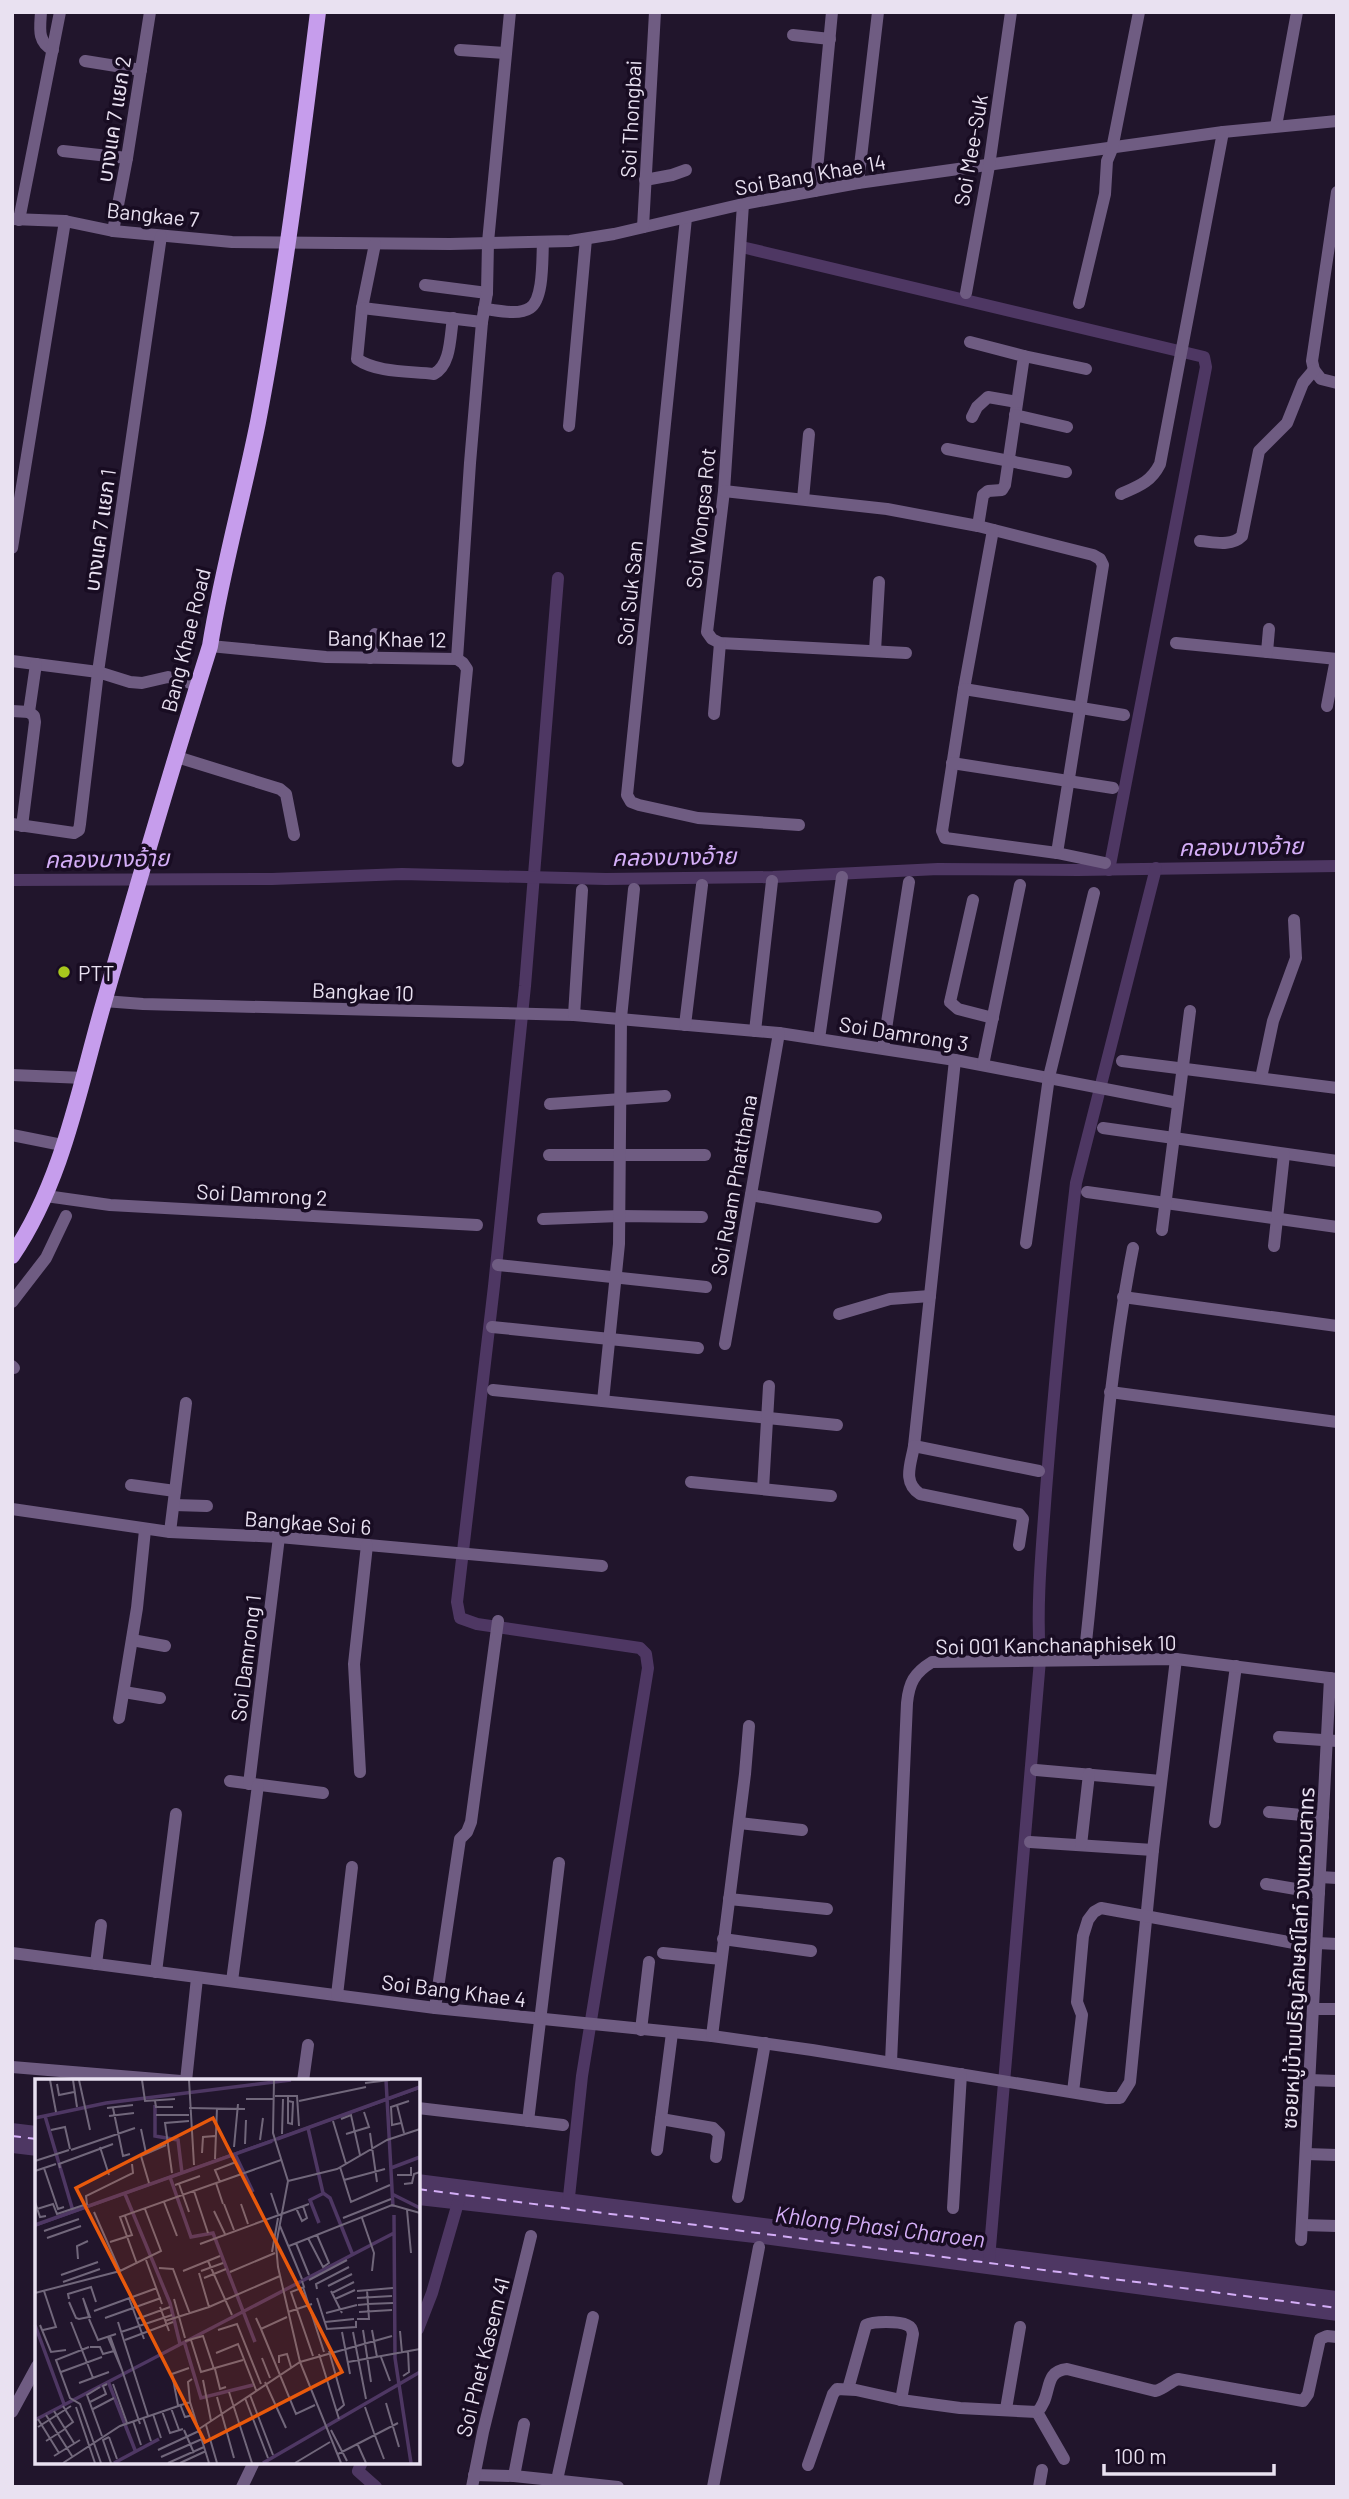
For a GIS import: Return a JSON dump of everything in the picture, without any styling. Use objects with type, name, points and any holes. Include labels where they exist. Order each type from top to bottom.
[{"type":"main road","name":"Bang Khae Road","points":[[12,1256],[31,1227],[46,1196],[84,1078],[104,1001],[210,646],[218,596],[257,424],[289,243],[318,12]]},
{"type":"street","points":[[41,12],[40,37],[46,47],[53,50]]},
{"type":"street","points":[[16,220],[60,12]]},
{"type":"street","name":"บางแค 7 แยก 2","points":[[113,231],[150,12]]},
{"type":"street","points":[[457,659],[483,315],[487,293],[488,242],[510,12]]},
{"type":"street","name":"Soi Thongbai","points":[[643,227],[655,12]]},
{"type":"street","points":[[815,191],[832,12]]},
{"type":"street","points":[[858,183],[878,12]]},
{"type":"street","name":"Soi Mee-Suk","points":[[966,293],[989,166],[1011,12]]},
{"type":"street","points":[[1079,303],[1105,194],[1107,161],[1112,149],[1139,12]]},
{"type":"street","points":[[1276,126],[1297,12]]},
{"type":"street","points":[[793,35],[830,39]]},
{"type":"street","points":[[460,50],[505,53]]},
{"type":"street","points":[[85,61],[141,70]]},
{"type":"street","name":"Soi Bang Khae 14","points":[[289,243],[543,242],[586,239],[743,204],[858,183],[1223,132],[1337,121]]},
{"type":"street","points":[[1121,494],[1146,483],[1154,476],[1160,464],[1223,132]]},
{"type":"street","points":[[63,151],[127,158]]},
{"type":"street","points":[[645,180],[685,170]]},
{"type":"street","points":[[1337,192],[1312,361],[1314,370],[1321,379],[1337,383]]},
{"type":"street","name":"Soi Wongsa Rot","points":[[720,643],[712,639],[707,632],[724,491],[743,204]]},
{"type":"street","name":"Soi Suk San","points":[[686,218],[627,795],[631,802],[639,805],[698,818],[799,825]]},
{"type":"street","name":"Bangkae 7","points":[[16,220],[65,221],[113,231],[161,236],[289,243]]},
{"type":"street","points":[[12,548],[65,221]]},
{"type":"street","name":"บางแค 7 แยก 1","points":[[17,825],[74,833],[79,830],[98,672],[161,236]]},
{"type":"street","points":[[569,426],[586,239]]},
{"type":"street","points":[[362,308],[453,318],[516,312],[530,308],[536,300],[540,285],[543,242]]},
{"type":"street","points":[[375,244],[362,308],[355,355],[357,359],[362,363],[383,368],[434,374],[446,363],[453,318]]},
{"type":"street","points":[[425,285],[487,293]]},
{"type":"street","points":[[970,342],[1086,369]]},
{"type":"street","points":[[978,526],[983,495],[988,491],[1002,489],[1009,460],[1024,356]]},
{"type":"street","points":[[1200,541],[1230,543],[1242,536],[1259,452],[1287,423],[1303,383],[1314,370]]},
{"type":"street","points":[[972,417],[977,407],[988,397],[1067,427]]},
{"type":"street","points":[[803,499],[809,434]]},
{"type":"street","points":[[947,449],[1066,472]]},
{"type":"street","points":[[724,491],[887,509],[978,526],[1100,559],[1103,565],[1057,853]]},
{"type":"street","points":[[993,530],[942,831],[946,838],[1057,853],[1105,863]]},
{"type":"street","points":[[875,651],[879,582]]},
{"type":"street","points":[[1267,652],[1269,629]]},
{"type":"street","points":[[370,658],[375,634]]},
{"type":"street","points":[[714,714],[720,643],[906,653]]},
{"type":"street","points":[[1177,643],[1336,659],[1327,706]]},
{"type":"street","name":"Bang Khae 12","points":[[210,646],[326,657],[457,659],[467,669],[458,761]]},
{"type":"street","points":[[12,661],[98,672],[130,682],[142,683],[169,677],[198,685]]},
{"type":"street","points":[[29,712],[36,664]]},
{"type":"street","points":[[964,689],[1124,715]]},
{"type":"street","points":[[12,711],[29,712],[34,716],[35,722],[17,825]]},
{"type":"street","points":[[177,757],[281,789],[286,794],[294,835]]},
{"type":"street","points":[[952,762],[1113,788]]},
{"type":"street","points":[[819,1039],[842,877]]},
{"type":"street","points":[[755,1031],[772,881]]},
{"type":"street","points":[[883,1048],[909,882]]},
{"type":"street","points":[[685,1025],[702,885]]},
{"type":"street","points":[[983,1065],[1020,885]]},
{"type":"street","points":[[603,1401],[619,1216],[621,1018],[634,889]]},
{"type":"street","points":[[573,1015],[582,890]]},
{"type":"street","points":[[1026,1243],[1049,1077],[1094,893]]},
{"type":"street","points":[[973,900],[950,1002],[958,1009],[993,1017]]},
{"type":"street","points":[[1261,1078],[1273,1021],[1296,958],[1294,920]]},
{"type":"street","name":"Bangkae 10","points":[[104,1001],[621,1018]]},
{"type":"street","points":[[1162,1230],[1189,1011]]},
{"type":"street","name":"Soi Damrong 3","points":[[621,1018],[779,1033],[883,1048],[1178,1103]]},
{"type":"street","name":"Soi Ruam Phatthana","points":[[724,1343],[779,1033]]},
{"type":"street","points":[[955,1060],[914,1446],[908,1480],[911,1489],[920,1494],[1019,1514],[1023,1519],[1019,1545]]},
{"type":"street","points":[[1122,1062],[1337,1088]]},
{"type":"street","points":[[12,1074],[84,1078]]},
{"type":"street","points":[[550,1104],[665,1096]]},
{"type":"street","points":[[1103,1128],[1337,1161]]},
{"type":"street","points":[[12,1135],[62,1145]]},
{"type":"street","points":[[1274,1246],[1284,1154]]},
{"type":"street","points":[[549,1156],[705,1155]]},
{"type":"street","points":[[1087,1192],[1337,1227]]},
{"type":"street","points":[[751,1195],[876,1217]]},
{"type":"street","name":"Soi Damrong 2","points":[[46,1196],[110,1205],[477,1226]]},
{"type":"street","points":[[12,1302],[46,1258],[66,1216]]},
{"type":"street","points":[[543,1219],[702,1217]]},
{"type":"street","points":[[1084,1660],[1110,1392],[1123,1297],[1133,1248]]},
{"type":"street","points":[[498,1265],[706,1287]]},
{"type":"street","points":[[839,1314],[890,1299],[930,1296]]},
{"type":"street","points":[[1123,1297],[1337,1326]]},
{"type":"street","points":[[492,1328],[698,1348]]},
{"type":"street","points":[[763,1489],[769,1386]]},
{"type":"street","points":[[493,1390],[837,1425]]},
{"type":"street","points":[[1110,1392],[1337,1422]]},
{"type":"street","points":[[170,1532],[186,1403]]},
{"type":"street","points":[[914,1446],[1039,1471]]},
{"type":"street","points":[[691,1482],[831,1496]]},
{"type":"street","points":[[131,1485],[206,1506]]},
{"type":"street","name":"Bangkae Soi 6","points":[[12,1509],[145,1530],[279,1537],[602,1566]]},
{"type":"street","points":[[119,1718],[132,1640],[145,1530]]},
{"type":"street","name":"Soi Damrong 1","points":[[232,1981],[279,1537]]},
{"type":"street","points":[[360,1772],[354,1664],[367,1545]]},
{"type":"street","points":[[435,2008],[460,1839],[471,1822],[498,1621]]},
{"type":"street","points":[[132,1640],[164,1646]]},
{"type":"street","points":[[1147,1915],[1176,1659]]},
{"type":"street","name":"Soi 001 Kanchanaphisek 10","points":[[891,2062],[909,1690],[913,1678],[932,1662],[1176,1659],[1334,1678]]},
{"type":"street","points":[[1215,1822],[1236,1667]]},
{"type":"street","name":"ซอยหมู่บ้านปริญลักษณ์ไลท์ วงแหวนสาทร","points":[[1301,2240],[1319,1894],[1328,1810],[1334,1678]]},
{"type":"street","points":[[124,1692],[160,1698]]},
{"type":"street","points":[[712,2036],[749,1726]]},
{"type":"street","points":[[1279,1737],[1332,1741]]},
{"type":"street","points":[[1036,1770],[1161,1781]]},
{"type":"street","points":[[1082,1845],[1089,1774]]},
{"type":"street","points":[[230,1781],[323,1793]]},
{"type":"street","points":[[1269,1812],[1328,1810]]},
{"type":"street","points":[[156,1972],[176,1814]]},
{"type":"street","points":[[739,1823],[802,1830]]},
{"type":"street","points":[[1030,1842],[1153,1850]]},
{"type":"street","points":[[528,2121],[559,1863]]},
{"type":"street","points":[[337,1995],[352,1867]]},
{"type":"street","points":[[1320,1877],[1337,1878]]},
{"type":"street","points":[[1266,1884],[1319,1894]]},
{"type":"street","points":[[729,1899],[827,1909]]},
{"type":"street","points":[[1073,2092],[1082,2015],[1077,2003],[1083,1936],[1088,1920],[1094,1912],[1101,1908],[1147,1915],[1294,1943]]},
{"type":"street","name":"Soi Bang Khae 4","points":[[12,1952],[435,2008],[712,2036],[1119,2098],[1130,2082],[1147,1915]]},
{"type":"street","points":[[96,1964],[101,1925]]},
{"type":"street","points":[[723,1940],[811,1951]]},
{"type":"street","points":[[1317,1943],[1337,1944]]},
{"type":"street","points":[[663,1953],[721,1959]]},
{"type":"street","points":[[641,2030],[649,1962]]},
{"type":"street","points":[[183,2079],[197,1978]]},
{"type":"street","points":[[1313,2009],[1337,2009]]},
{"type":"street","points":[[657,2151],[672,2033]]},
{"type":"street","points":[[738,2197],[765,2043]]},
{"type":"street","points":[[303,2079],[308,2045]]},
{"type":"street","points":[[12,2067],[159,2079]]},
{"type":"street","points":[[953,2208],[961,2074]]},
{"type":"street","points":[[1310,2080],[1337,2081]]},
{"type":"street","points":[[420,2108],[563,2125]]},
{"type":"street","points":[[661,2119],[718,2131],[716,2157]]},
{"type":"street","points":[[1306,2154],[1337,2155]]},
{"type":"street","points":[[1302,2225],[1337,2226]]},
{"type":"street","name":"Soi Phet Kasem 41","points":[[473,2481],[531,2236]]},
{"type":"street","points":[[713,2487],[759,2247]]},
{"type":"street","points":[[557,2480],[593,2317]]},
{"type":"street","points":[[848,2389],[866,2325],[872,2322],[907,2325],[913,2334],[901,2400]]},
{"type":"street","points":[[1006,2409],[1020,2327]]},
{"type":"street","points":[[1037,2412],[1044,2404],[1052,2375],[1058,2370],[1067,2369],[1155,2391],[1178,2379],[1303,2401],[1308,2394],[1320,2339],[1327,2336],[1337,2337]]},
{"type":"street","points":[[12,2412],[35,2370]]},
{"type":"street","points":[[808,2465],[837,2389],[960,2407],[1037,2412]]},
{"type":"street","points":[[1037,2412],[1064,2459]]},
{"type":"street","points":[[514,2476],[524,2424]]},
{"type":"street","points":[[242,2487],[253,2464]]},
{"type":"street","points":[[1039,2487],[1042,2470]]},
{"type":"street","points":[[473,2481],[514,2476],[618,2487]]},
{"type":"shaded area","points":[[12,2123],[35,2126],[35,2156],[12,2153]]},
{"type":"shaded area","points":[[420,2174],[1337,2291],[1337,2321],[763,2244],[420,2205]]},
{"type":"waterway","points":[[746,248],[1204,357],[1206,367],[1109,870]]},
{"type":"waterway","points":[[558,578],[525,986],[494,1286],[457,1602],[460,1618],[477,1624],[640,1648],[646,1654],[648,1668],[582,2076],[568,2206]]},
{"type":"waterway","name":"คลองบางอ้าย","points":[[12,880],[272,879],[402,874],[606,879],[773,877],[938,869],[1337,866]]},
{"type":"waterway","name":"Khlong Phasi Charoen","points":[[989,2259],[1040,1660],[1040,1575],[1049,1452],[1076,1183],[1156,868]]},
{"type":"waterway","points":[[420,2324],[432,2293],[460,2196]]},
{"type":"waterway","points":[[361,2464],[358,2471],[376,2487]]},
{"type":"ferry route","points":[[12,2136],[35,2139]]},
{"type":"ferry route","points":[[420,2189],[1337,2308]]},
{"type":"place","name":"PTT","points":[[64,972]]}]
